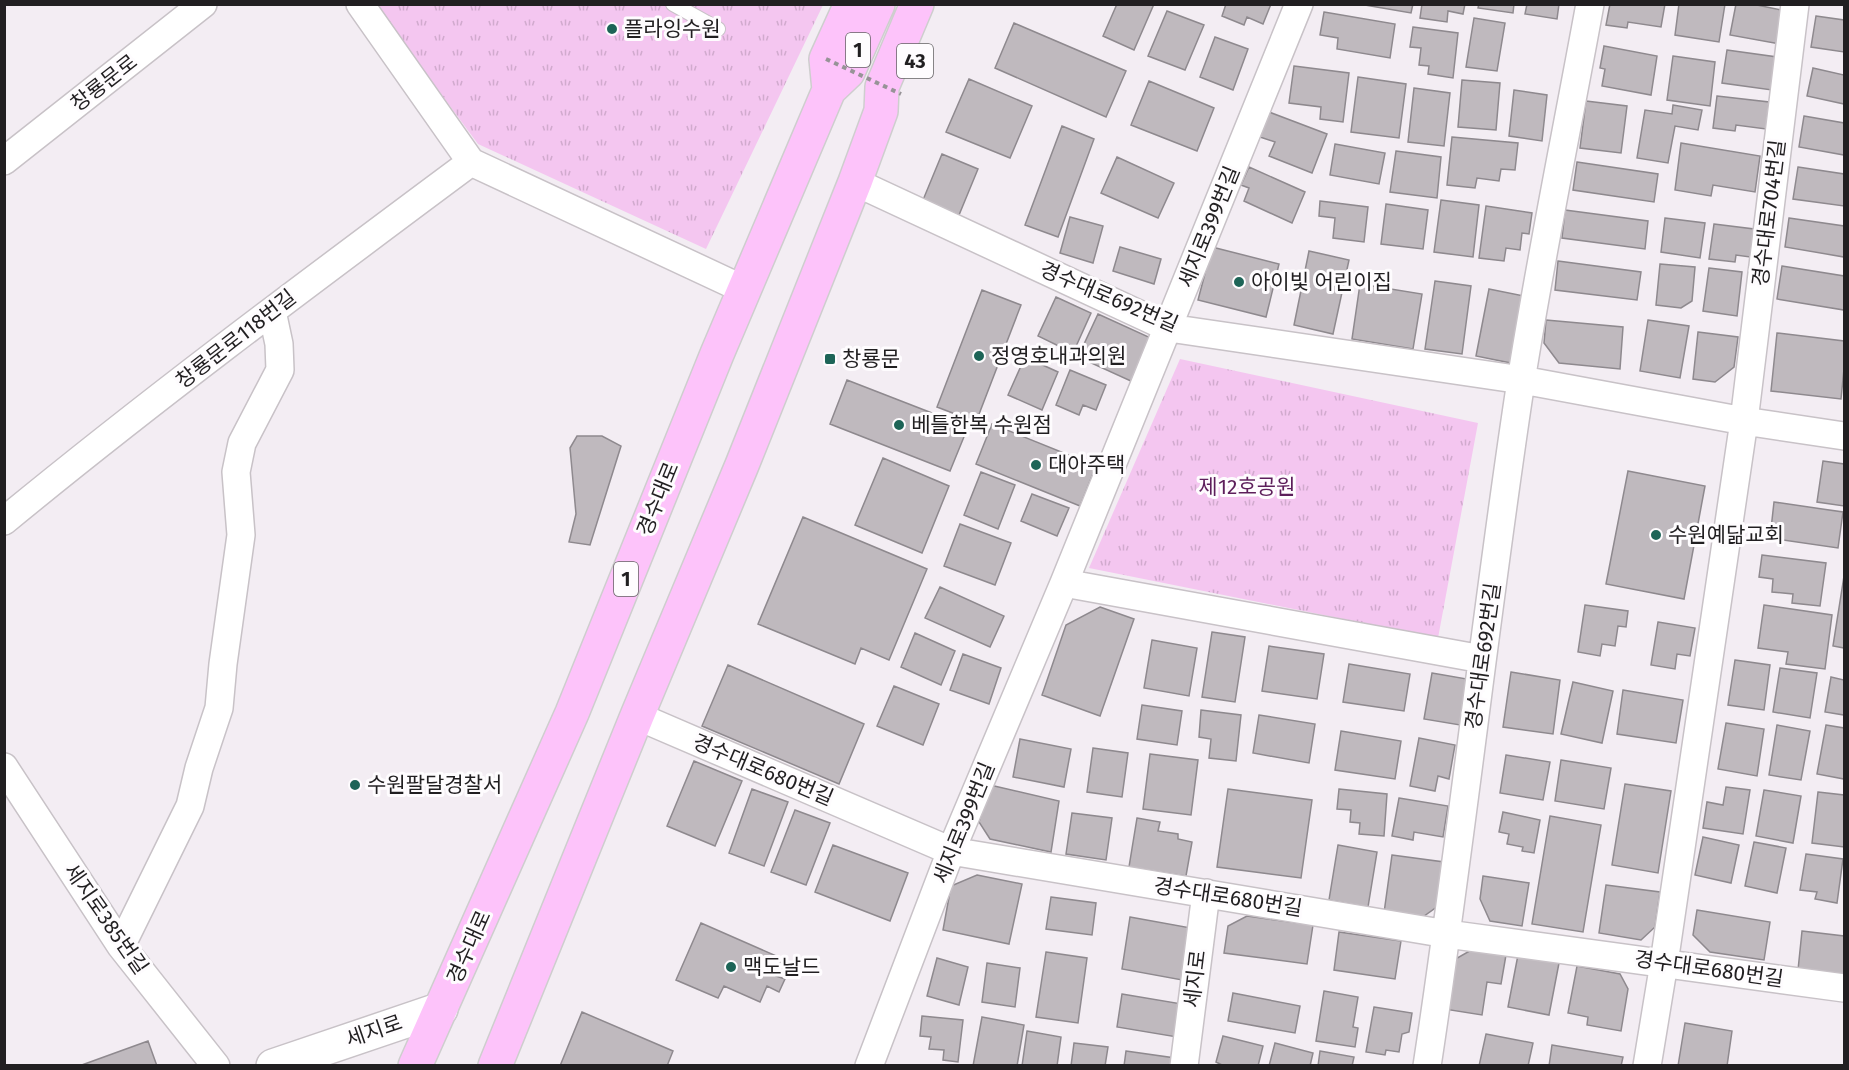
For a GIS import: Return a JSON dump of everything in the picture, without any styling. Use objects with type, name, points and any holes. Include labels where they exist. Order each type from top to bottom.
[{"type":"main road","points":[[828,75],[851,4]]},
{"type":"main road","name":"경수대로","points":[[416,1065],[572,713],[745,290],[828,75],[848,72],[878,4]]},
{"type":"main road","name":"1","points":[[495,1065],[742,465],[855,182],[891,102],[882,87],[916,4]]},
{"type":"main road","name":"43","points":[[891,102],[940,4]]},
{"type":"street","name":"창룡문로","points":[[4,161],[203,4]]},
{"type":"street","points":[[360,4],[471,162],[745,290]]},
{"type":"street","name":"세지로399번길","points":[[869,1065],[951,851],[1064,584],[1299,4]]},
{"type":"street","points":[[1522,380],[1590,4]]},
{"type":"street","name":"경수대로704번길","points":[[1744,421],[1795,4]]},
{"type":"street","name":"창룡문로118번길","points":[[4,521],[76,462],[272,310],[471,162]]},
{"type":"street","name":"경수대로692번길","points":[[855,182],[1169,328],[1522,380],[1744,421],[1845,436]]},
{"type":"street","points":[[121,946],[190,806],[199,768],[219,708],[241,535],[236,472],[242,443],[280,370],[279,344],[272,310]]},
{"type":"street","name":"경수대로692번길","points":[[1448,934],[1482,659],[1522,380]]},
{"type":"street","points":[[1647,1065],[1744,421]]},
{"type":"street","points":[[1064,584],[1482,659]]},
{"type":"street","name":"경수대로680번길","points":[[637,716],[951,851],[1448,934],[1845,988]]},
{"type":"street","name":"세지로385번길","points":[[4,767],[121,946],[216,1065]]},
{"type":"street","name":"세지로","points":[[1184,1065],[1206,893]]},
{"type":"street","points":[[1427,1065],[1448,934]]},
{"type":"street","name":"세지로","points":[[273,1065],[441,1009]]},
{"type":"lane","points":[[673,4],[718,29]]},
{"type":"path","points":[[828,75],[891,102]]},
{"type":"green space","points":[[375,5],[823,5],[706,249],[478,144]]},
{"type":"green space","name":"제12호공원","points":[[1180,359],[1478,423],[1438,638],[1089,568]]},
{"type":"building","points":[[1117,4],[1154,4],[1134,50],[1103,36]]},
{"type":"building","points":[[1226,4],[1271,4],[1263,24],[1247,17],[1244,25],[1222,16]]},
{"type":"building","points":[[1359,4],[1413,4],[1411,13]]},
{"type":"building","points":[[1422,4],[1465,4],[1463,14],[1448,11],[1447,22],[1420,18]]},
{"type":"building","points":[[1479,4],[1514,4],[1513,13],[1478,8]]},
{"type":"building","points":[[1527,4],[1559,4],[1557,19],[1525,14]]},
{"type":"building","points":[[1610,4],[1665,4],[1661,27],[1628,22],[1627,28],[1606,25]]},
{"type":"building","points":[[1679,4],[1725,4],[1719,42],[1675,35]]},
{"type":"building","points":[[1736,4],[1752,4],[1786,11],[1780,44],[1730,35]]},
{"type":"building","points":[[1167,11],[1204,25],[1185,70],[1148,56]]},
{"type":"building","points":[[1324,12],[1395,24],[1390,58],[1337,49],[1338,38],[1320,35]]},
{"type":"building","points":[[1816,16],[1844,20],[1844,52],[1811,47]]},
{"type":"building","points":[[1474,18],[1505,23],[1497,71],[1466,67]]},
{"type":"building","points":[[1014,23],[1126,71],[1106,117],[995,68]]},
{"type":"building","points":[[1413,27],[1458,33],[1453,78],[1428,74],[1429,66],[1419,65],[1421,48],[1410,47]]},
{"type":"building","points":[[1215,37],[1248,49],[1233,90],[1200,77]]},
{"type":"building","points":[[1604,46],[1657,56],[1651,95],[1602,86],[1605,69],[1600,68]]},
{"type":"building","points":[[1727,50],[1777,57],[1772,90],[1722,83]]},
{"type":"building","points":[[1673,56],[1715,62],[1710,106],[1667,100]]},
{"type":"building","points":[[1294,66],[1349,73],[1343,122],[1320,119],[1321,107],[1289,103]]},
{"type":"building","points":[[1813,68],[1844,75],[1844,104],[1807,96]]},
{"type":"building","points":[[1358,77],[1406,84],[1399,138],[1351,132]]},
{"type":"building","points":[[969,79],[1032,106],[1010,158],[946,132]]},
{"type":"building","points":[[1462,80],[1500,83],[1496,130],[1458,127]]},
{"type":"building","points":[[1149,81],[1214,108],[1197,151],[1131,125]]},
{"type":"building","points":[[1414,88],[1450,93],[1444,146],[1408,142]]},
{"type":"building","points":[[1514,90],[1547,95],[1542,141],[1509,136]]},
{"type":"building","points":[[1717,96],[1769,102],[1766,129],[1736,125],[1735,131],[1713,128]]},
{"type":"building","points":[[1586,101],[1627,106],[1621,153],[1580,148]]},
{"type":"building","points":[[1673,105],[1702,110],[1698,130],[1675,126],[1668,163],[1637,158],[1645,110],[1672,114]]},
{"type":"building","points":[[1269,112],[1327,134],[1312,173],[1269,156],[1275,142],[1260,137]]},
{"type":"building","points":[[1804,116],[1844,123],[1844,155],[1799,147]]},
{"type":"building","points":[[1062,126],[1094,139],[1058,237],[1025,225]]},
{"type":"building","points":[[1452,137],[1518,143],[1515,170],[1501,169],[1499,181],[1477,178],[1475,188],[1447,185]]},
{"type":"building","points":[[1681,143],[1760,156],[1755,192],[1713,185],[1711,196],[1675,190]]},
{"type":"building","points":[[1335,144],[1385,153],[1379,184],[1330,175]]},
{"type":"building","points":[[1396,151],[1441,157],[1437,198],[1390,192]]},
{"type":"building","points":[[942,154],[978,169],[959,215],[923,200]]},
{"type":"building","points":[[1117,157],[1174,183],[1158,218],[1101,193]]},
{"type":"building","points":[[1577,162],[1658,174],[1654,202],[1573,190]]},
{"type":"building","points":[[1249,167],[1305,192],[1292,223],[1244,201],[1249,188],[1241,185]]},
{"type":"building","points":[[1798,167],[1844,174],[1844,206],[1793,199]]},
{"type":"building","points":[[1441,200],[1479,205],[1473,257],[1434,252]]},
{"type":"building","points":[[1320,201],[1368,207],[1364,242],[1333,238],[1335,218],[1319,216]]},
{"type":"building","points":[[1386,204],[1428,210],[1423,249],[1381,244]]},
{"type":"building","points":[[1486,206],[1532,213],[1529,234],[1522,233],[1520,250],[1506,248],[1504,261],[1479,258]]},
{"type":"building","points":[[1565,210],[1648,221],[1645,249],[1562,238]]},
{"type":"building","points":[[1070,217],[1103,226],[1093,263],[1060,253]]},
{"type":"building","points":[[1665,218],[1705,223],[1700,258],[1661,252]]},
{"type":"building","points":[[1789,218],[1844,226],[1844,257],[1785,247]]},
{"type":"building","points":[[1714,224],[1754,229],[1750,257],[1736,255],[1735,262],[1709,259]]},
{"type":"building","points":[[1120,247],[1161,259],[1154,284],[1113,271]]},
{"type":"building","name":"아이빛 어린이집","points":[[1212,247],[1279,264],[1266,317],[1198,300]]},
{"type":"building","points":[[1309,251],[1349,260],[1333,334],[1294,325]]},
{"type":"building","points":[[1558,261],[1641,272],[1637,300],[1555,290]]},
{"type":"building","points":[[1660,264],[1695,267],[1692,301],[1681,308],[1656,305]]},
{"type":"building","points":[[1782,266],[1844,276],[1844,310],[1777,299]]},
{"type":"building","points":[[1709,268],[1742,272],[1737,316],[1703,311]]},
{"type":"building","points":[[1435,281],[1471,286],[1462,354],[1425,349]]},
{"type":"building","points":[[1360,284],[1422,294],[1413,349],[1352,339]]},
{"type":"building","points":[[1489,289],[1524,296],[1511,363],[1476,356]]},
{"type":"building","name":"정영호내과의원","points":[[982,290],[1021,305],[976,422],[937,407]]},
{"type":"building","points":[[1056,297],[1091,313],[1073,353],[1038,336]]},
{"type":"building","points":[[1098,314],[1153,339],[1133,382],[1078,357]]},
{"type":"building","points":[[1546,320],[1623,327],[1620,369],[1559,363],[1544,343]]},
{"type":"building","points":[[1648,320],[1689,326],[1680,378],[1640,371]]},
{"type":"building","points":[[1698,332],[1738,337],[1734,367],[1715,382],[1693,379]]},
{"type":"building","points":[[1777,333],[1844,341],[1841,399],[1771,391]]},
{"type":"building","points":[[1025,357],[1058,372],[1042,410],[1008,395]]},
{"type":"building","points":[[1070,370],[1106,385],[1096,410],[1083,405],[1079,415],[1056,405]]},
{"type":"building","name":"베틀한복 수원점","points":[[847,380],[968,427],[950,471],[830,424]]},
{"type":"building","name":"대아주택","points":[[992,424],[1096,466],[1080,506],[976,464]]},
{"type":"building","points":[[577,436],[602,436],[621,446],[590,545],[569,542],[576,514],[570,448]]},
{"type":"building","points":[[883,458],[949,486],[922,553],[855,525]]},
{"type":"building","points":[[1823,461],[1844,464],[1844,506],[1817,502]]},
{"type":"building","name":"수원예닮교회","points":[[1628,471],[1705,486],[1684,599],[1606,584]]},
{"type":"building","points":[[981,472],[1015,485],[998,529],[964,515]]},
{"type":"building","points":[[1032,494],[1069,508],[1057,536],[1021,521]]},
{"type":"building","points":[[1774,502],[1843,512],[1838,548],[1770,538]]},
{"type":"building","points":[[803,517],[927,569],[889,660],[861,648],[855,664],[758,624]]},
{"type":"building","points":[[960,524],[1011,543],[995,585],[944,566]]},
{"type":"building","points":[[1762,555],[1826,563],[1820,606],[1792,603],[1793,594],[1772,592],[1773,579],[1759,577]]},
{"type":"building","points":[[1844,576],[1844,648],[1833,646]]},
{"type":"building","points":[[940,587],[1004,616],[990,647],[925,618]]},
{"type":"building","points":[[1585,605],[1628,611],[1626,627],[1618,626],[1615,646],[1602,644],[1600,656],[1578,652]]},
{"type":"building","points":[[1764,605],[1832,615],[1825,669],[1786,664],[1788,652],[1758,648]]},
{"type":"building","points":[[1100,607],[1134,619],[1100,716],[1042,695],[1066,625]]},
{"type":"building","points":[[1658,622],[1695,628],[1690,656],[1677,654],[1675,669],[1651,665]]},
{"type":"building","points":[[1212,632],[1245,637],[1235,702],[1202,697]]},
{"type":"building","points":[[915,633],[955,651],[941,685],[901,667]]},
{"type":"building","points":[[1152,640],[1197,648],[1189,696],[1144,688]]},
{"type":"building","points":[[1269,646],[1324,654],[1317,699],[1262,691]]},
{"type":"building","points":[[963,654],[1001,668],[989,704],[950,690]]},
{"type":"building","points":[[1735,660],[1770,665],[1764,710],[1728,705]]},
{"type":"building","points":[[1349,664],[1410,674],[1404,711],[1343,702]]},
{"type":"building","points":[[728,665],[864,724],[839,784],[702,726]]},
{"type":"building","points":[[1780,668],[1817,673],[1810,718],[1773,712]]},
{"type":"building","points":[[1511,672],[1560,680],[1553,734],[1503,727]]},
{"type":"building","points":[[1432,673],[1467,679],[1460,725],[1424,719]]},
{"type":"building","points":[[1831,677],[1844,680],[1844,715],[1825,712]]},
{"type":"building","points":[[1573,682],[1613,691],[1602,743],[1561,734]]},
{"type":"building","points":[[894,686],[939,704],[923,745],[877,726]]},
{"type":"building","points":[[1623,690],[1683,700],[1676,743],[1617,734]]},
{"type":"building","points":[[1142,705],[1182,711],[1177,745],[1137,739]]},
{"type":"building","points":[[1201,710],[1241,715],[1236,761],[1209,758],[1211,739],[1199,737]]},
{"type":"building","points":[[1259,715],[1315,724],[1309,763],[1253,753]]},
{"type":"building","points":[[1726,723],[1764,729],[1757,776],[1718,769]]},
{"type":"building","points":[[1777,725],[1810,731],[1801,780],[1769,775]]},
{"type":"building","points":[[1826,725],[1844,728],[1844,779],[1817,774]]},
{"type":"building","points":[[1341,731],[1401,741],[1395,779],[1335,770]]},
{"type":"building","points":[[1419,738],[1455,745],[1449,779],[1438,776],[1435,791],[1410,786]]},
{"type":"building","points":[[1020,739],[1071,749],[1064,787],[1013,777]]},
{"type":"building","points":[[1093,748],[1128,753],[1122,797],[1087,792]]},
{"type":"building","points":[[1150,754],[1198,760],[1191,815],[1143,809]]},
{"type":"building","points":[[1506,755],[1550,762],[1543,800],[1500,793]]},
{"type":"building","points":[[1561,760],[1611,768],[1604,809],[1555,801]]},
{"type":"building","points":[[694,761],[742,781],[715,846],[667,826]]},
{"type":"building","points":[[1625,784],[1671,791],[1658,873],[1612,865]]},
{"type":"building","points":[[990,785],[1059,801],[1051,852],[990,839],[979,822]]},
{"type":"building","points":[[1726,787],[1750,790],[1743,834],[1703,828],[1707,802],[1723,805]]},
{"type":"building","points":[[752,789],[788,802],[764,866],[729,853]]},
{"type":"building","points":[[1228,789],[1312,800],[1301,878],[1217,867]]},
{"type":"building","points":[[1339,789],[1387,794],[1384,836],[1359,834],[1360,823],[1350,822],[1351,810],[1337,809]]},
{"type":"building","points":[[1764,790],[1801,796],[1793,843],[1756,836]]},
{"type":"building","points":[[1818,792],[1844,795],[1844,847],[1812,843]]},
{"type":"building","points":[[1399,798],[1448,806],[1443,837],[1414,832],[1413,840],[1392,836]]},
{"type":"building","points":[[795,810],[830,823],[806,885],[771,872]]},
{"type":"building","points":[[1503,812],[1540,820],[1534,853],[1522,851],[1523,847],[1507,844],[1509,834],[1499,832]]},
{"type":"building","points":[[1072,813],[1112,818],[1106,860],[1066,854]]},
{"type":"building","points":[[1550,816],[1601,825],[1583,932],[1532,924]]},
{"type":"building","points":[[1137,818],[1160,822],[1158,831],[1178,834],[1178,839],[1192,842],[1186,876],[1129,867]]},
{"type":"building","points":[[1703,837],[1739,845],[1731,883],[1695,875]]},
{"type":"building","points":[[1754,842],[1786,848],[1777,893],[1745,886]]},
{"type":"building","points":[[833,845],[908,873],[890,921],[815,892]]},
{"type":"building","points":[[1338,845],[1377,852],[1368,907],[1329,900]]},
{"type":"building","points":[[1806,854],[1843,859],[1837,903],[1815,899],[1817,892],[1800,890]]},
{"type":"building","points":[[1392,855],[1444,862],[1438,906],[1420,919],[1384,913]]},
{"type":"building","points":[[977,875],[1022,884],[1009,944],[943,930],[951,886]]},
{"type":"building","points":[[1483,876],[1529,883],[1522,926],[1490,921],[1480,899]]},
{"type":"building","points":[[1606,885],[1660,892],[1655,927],[1641,940],[1599,933]]},
{"type":"building","points":[[1051,897],[1096,903],[1092,935],[1046,929]]},
{"type":"building","points":[[1697,910],[1770,922],[1764,960],[1710,952],[1693,935]]},
{"type":"building","points":[[1247,916],[1313,925],[1307,964],[1224,953],[1228,926]]},
{"type":"building","points":[[1130,917],[1191,928],[1182,980],[1122,969]]},
{"type":"building","name":"맥도날드","points":[[701,923],[783,959],[776,976],[785,979],[779,992],[767,986],[760,1002],[724,986],[718,998],[676,980]]},
{"type":"building","points":[[1802,931],[1844,936],[1844,975],[1798,970]]},
{"type":"building","points":[[1339,932],[1401,941],[1395,979],[1334,970]]},
{"type":"building","points":[[1473,949],[1506,955],[1501,984],[1487,982],[1482,1015],[1444,1009],[1452,961]]},
{"type":"building","points":[[1046,952],[1087,958],[1078,1023],[1036,1017]]},
{"type":"building","points":[[1518,955],[1559,963],[1549,1015],[1508,1007]]},
{"type":"building","points":[[937,958],[968,967],[959,1005],[927,996]]},
{"type":"building","points":[[987,963],[1020,968],[1015,1007],[982,1002]]},
{"type":"building","points":[[1577,966],[1620,974],[1628,989],[1621,1031],[1587,1025],[1588,1017],[1568,1013]]},
{"type":"building","points":[[1324,991],[1358,997],[1353,1027],[1358,1028],[1355,1047],[1316,1041]]},
{"type":"building","points":[[1233,993],[1300,1006],[1295,1033],[1228,1021]]},
{"type":"building","points":[[1122,994],[1182,1004],[1177,1037],[1117,1027]]},
{"type":"building","points":[[1374,1007],[1412,1013],[1409,1032],[1402,1034],[1399,1052],[1386,1050],[1385,1055],[1366,1052]]},
{"type":"building","points":[[582,1012],[673,1051],[667,1066],[560,1066]]},
{"type":"building","points":[[922,1016],[963,1020],[958,1062],[943,1060],[944,1050],[929,1049],[931,1037],[920,1036]]},
{"type":"building","points":[[982,1017],[1024,1025],[1017,1066],[973,1066]]},
{"type":"building","points":[[1685,1023],[1732,1031],[1727,1066],[1678,1066]]},
{"type":"building","points":[[1027,1031],[1061,1037],[1057,1066],[1022,1066]]},
{"type":"building","points":[[1486,1034],[1533,1043],[1528,1066],[1479,1066]]},
{"type":"building","points":[[1223,1036],[1263,1046],[1258,1066],[1224,1066],[1216,1062]]},
{"type":"building","points":[[148,1041],[157,1066],[79,1066]]},
{"type":"building","points":[[1074,1043],[1108,1047],[1105,1066],[1071,1066]]},
{"type":"building","points":[[1275,1043],[1313,1053],[1310,1066],[1269,1066]]},
{"type":"building","points":[[1552,1045],[1623,1057],[1621,1066],[1549,1066]]},
{"type":"building","points":[[1126,1051],[1175,1058],[1174,1066],[1124,1066]]},
{"type":"building","points":[[1320,1051],[1354,1057],[1352,1066],[1318,1066]]},
{"type":"place","name":"플라잉수원","points":[[612,29]]},
{"type":"place","name":"아이빛 어린이집","points":[[1239,282]]},
{"type":"place","name":"정영호내과의원","points":[[979,356]]},
{"type":"place","name":"창룡문","points":[[830,359]]},
{"type":"place","name":"베틀한복 수원점","points":[[899,425]]},
{"type":"place","name":"대아주택","points":[[1036,465]]},
{"type":"place","name":"수원예닮교회","points":[[1656,535]]},
{"type":"place","name":"수원팔달경찰서","points":[[355,785]]},
{"type":"place","name":"맥도날드","points":[[731,967]]}]
